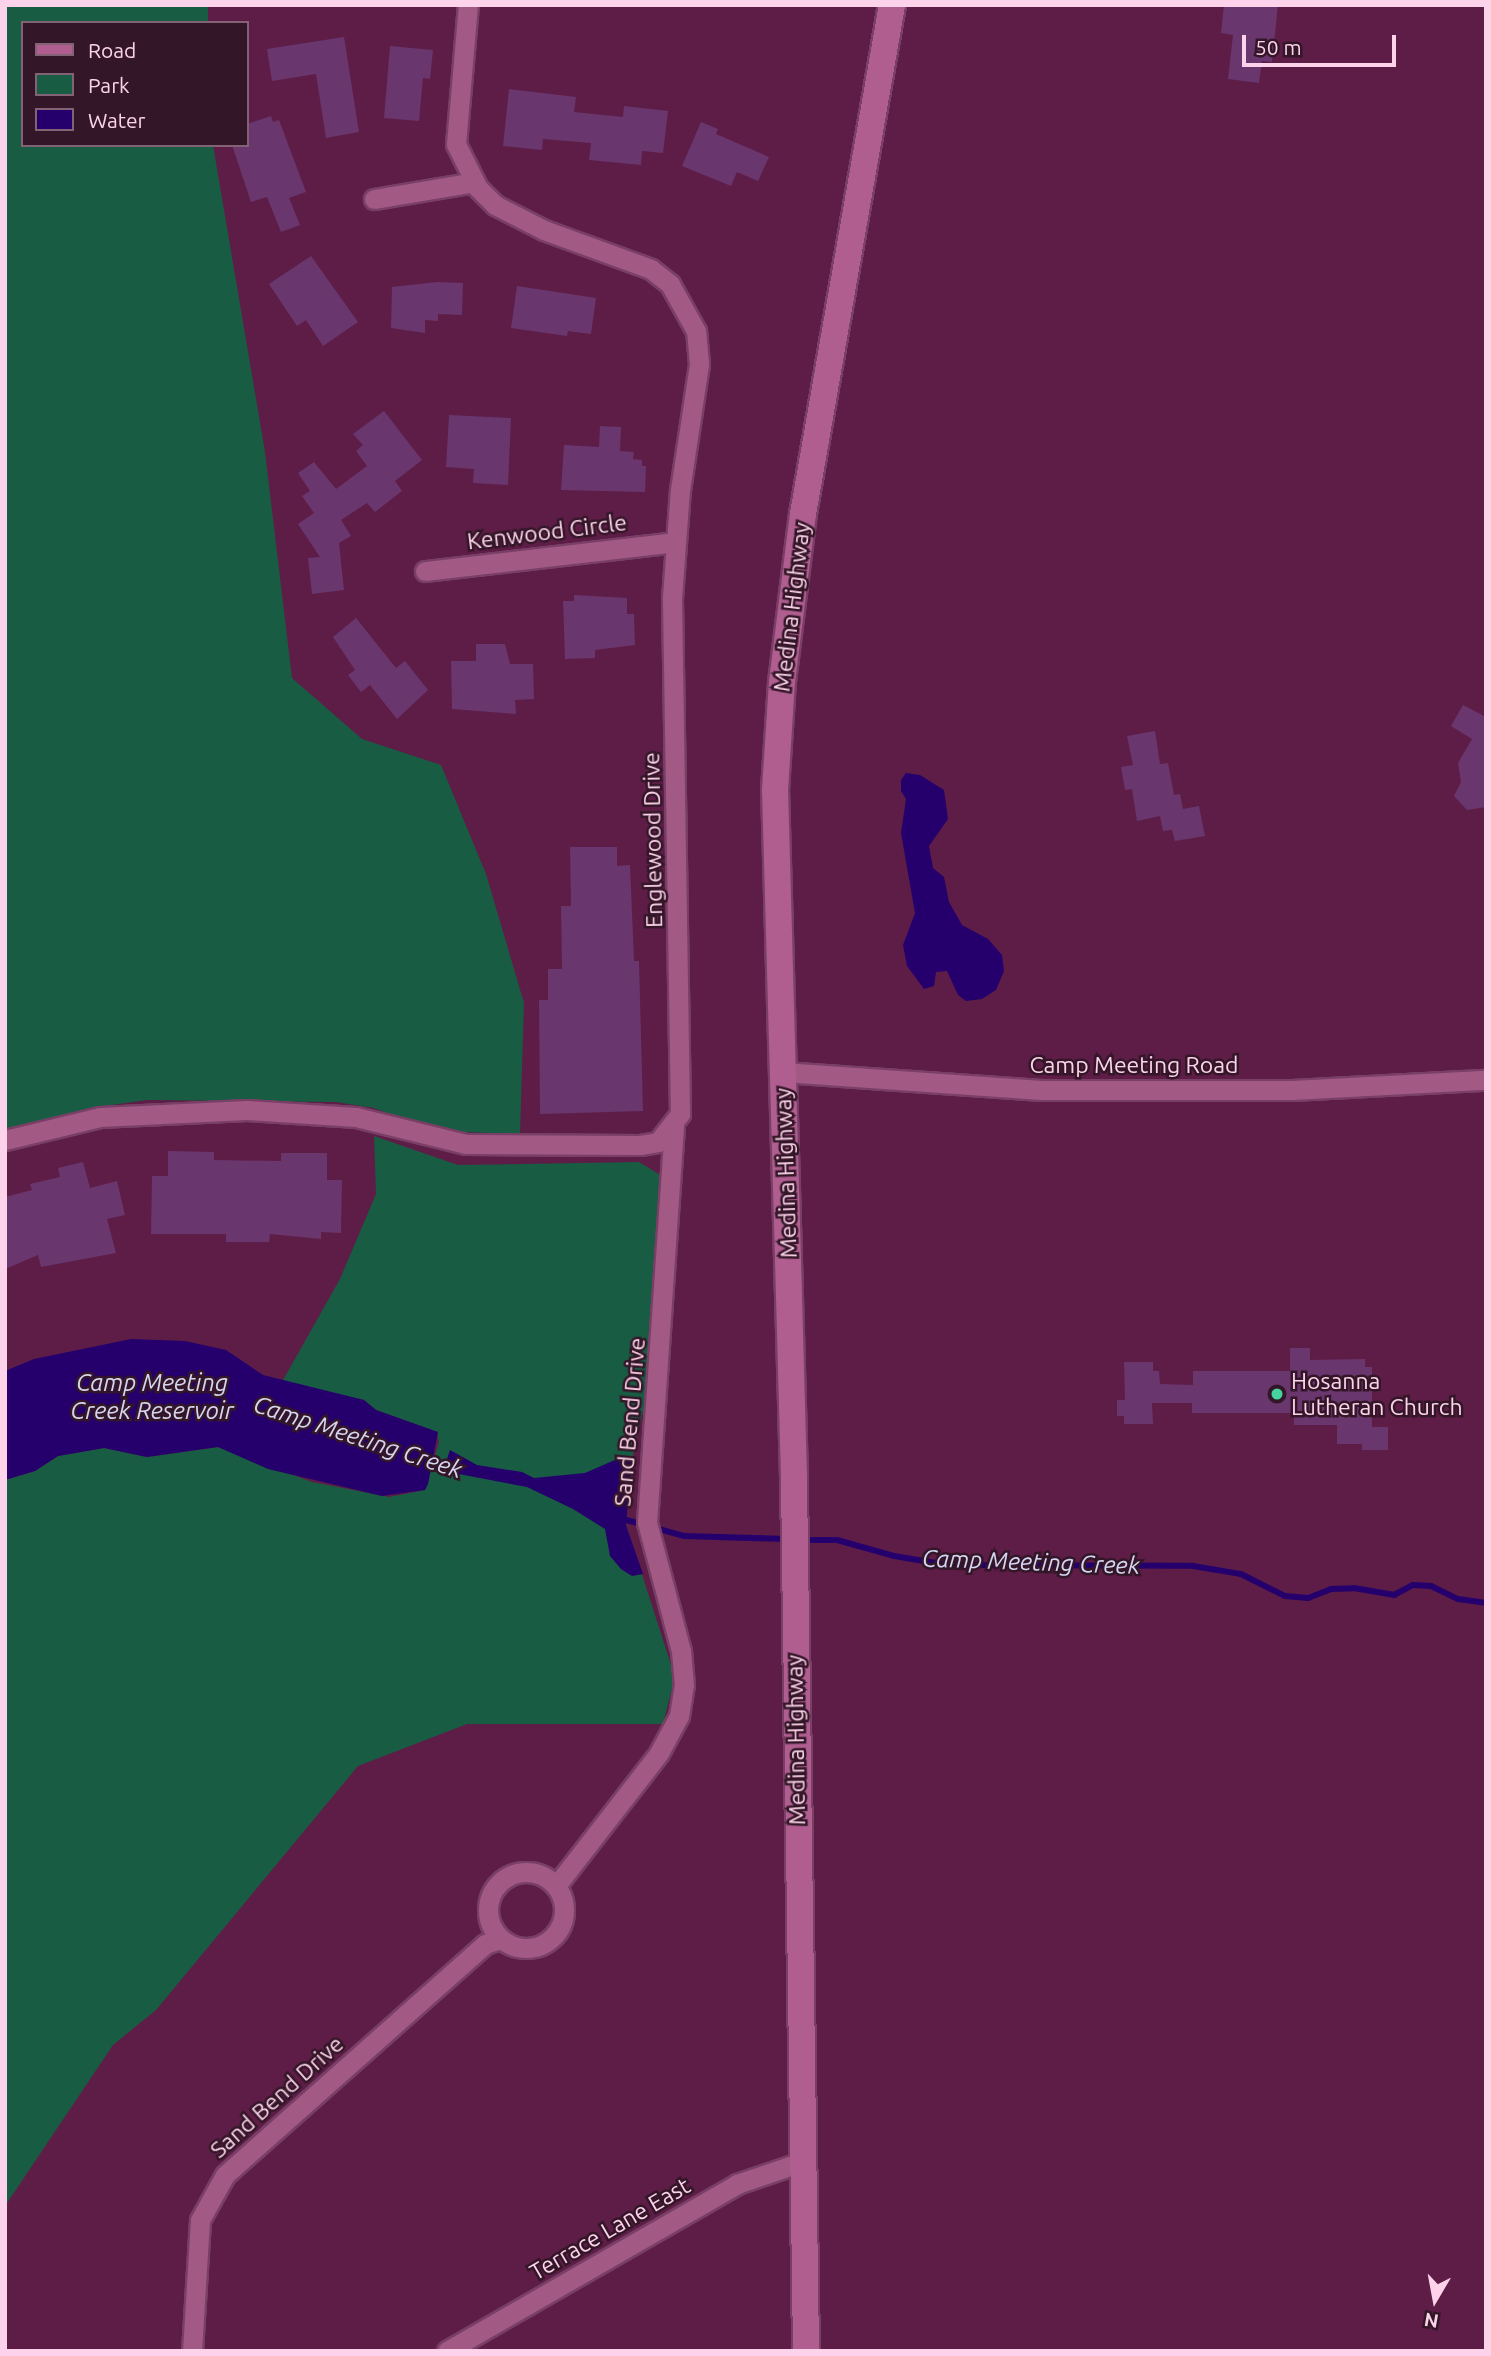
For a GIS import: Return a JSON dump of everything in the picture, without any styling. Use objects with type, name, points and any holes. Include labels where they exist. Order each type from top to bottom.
[{"type":"main road","name":"Medina Highway","points":[[806,2351],[794,1477],[775,790],[782,682],[803,514],[892,5]]},
{"type":"street","name":"Englewood Drive","points":[[468,5],[456,144],[474,182],[495,205],[544,230],[651,270],[670,284],[688,310],[696,331],[699,364],[675,542],[682,1094],[674,1126]]},
{"type":"street","points":[[374,199],[474,182]]},
{"type":"street","name":"Kenwood Circle","points":[[425,571],[675,542]]},
{"type":"street","name":"Camp Meeting Road","points":[[783,1072],[1041,1090],[1292,1090],[1486,1080]]},
{"type":"street","points":[[5,1140],[100,1117],[188,1111],[316,1112],[466,1144],[640,1145],[658,1142],[674,1126]]},
{"type":"street","name":"Sand Bend Drive","points":[[555,1886],[630,1794],[679,1716],[684,1667],[647,1521],[658,1397],[674,1126]]},
{"type":"street","points":[[534,1873],[555,1886],[565,1909],[563,1922],[548,1942],[524,1949],[500,1939],[488,1917],[488,1905],[499,1883],[510,1875],[534,1873]]},
{"type":"street","name":"Sand Bend Drive","points":[[192,2351],[198,2229],[208,2199],[225,2175],[485,1944],[500,1939]]},
{"type":"street","name":"Terrace Lane East","points":[[447,2351],[737,2184],[803,2162]]},
{"type":"green space","points":[[5,5],[208,5],[208,21],[21,21],[21,147],[213,147],[265,452],[292,678],[362,739],[441,765],[486,874],[524,1003],[520,1134],[435,1131],[374,1108],[336,1102],[147,1100],[98,1107],[5,1132]]},
{"type":"green space","points":[[374,1136],[458,1165],[639,1162],[662,1176],[649,1385],[627,1481],[626,1525],[675,1677],[663,1724],[467,1724],[358,1766],[156,2010],[113,2045],[5,2206],[5,1480],[35,1471],[58,1456],[104,1448],[147,1457],[218,1447],[312,1482],[389,1497],[425,1490],[439,1442],[437,1432],[376,1410],[364,1400],[282,1382],[340,1279],[376,1194]]},
{"type":"water","points":[[906,773],[920,775],[944,790],[948,819],[929,846],[933,868],[944,877],[949,902],[962,925],[988,939],[1002,955],[1004,971],[996,990],[982,999],[966,1001],[958,995],[947,971],[936,972],[934,986],[924,989],[907,966],[903,945],[915,913],[901,833],[906,799],[901,791],[901,780]]},
{"type":"water","name":"Camp Meeting Creek Reservoir","points":[[131,1339],[185,1341],[226,1350],[263,1375],[364,1400],[376,1410],[438,1432],[425,1490],[382,1496],[268,1469],[218,1447],[147,1457],[104,1448],[58,1456],[35,1471],[5,1480],[5,1371],[34,1359]]},
{"type":"water","points":[[450,1450],[477,1465],[522,1472],[534,1478],[585,1473],[624,1456],[632,1457],[626,1525],[643,1574],[632,1576],[621,1569],[610,1556],[605,1529],[573,1509],[527,1487],[443,1471]]},
{"type":"building","points":[[1224,5],[1278,5],[1272,62],[1262,61],[1259,83],[1228,79],[1233,35],[1221,33]]},
{"type":"building","points":[[344,37],[359,132],[326,138],[316,74],[272,81],[267,49]]},
{"type":"building","points":[[390,46],[433,50],[430,79],[423,78],[419,121],[384,118]]},
{"type":"building","points":[[509,89],[576,97],[574,112],[623,117],[624,106],[668,111],[663,153],[642,151],[641,165],[589,160],[591,143],[543,139],[542,150],[503,146]]},
{"type":"building","points":[[271,116],[273,122],[279,120],[306,192],[289,198],[300,225],[281,232],[267,197],[251,202],[233,147],[248,147],[248,124]]},
{"type":"building","points":[[701,122],[718,129],[716,134],[769,157],[758,181],[737,172],[731,186],[682,166]]},
{"type":"building","points":[[311,256],[358,322],[323,346],[306,320],[297,326],[269,284]]},
{"type":"building","points":[[437,282],[463,283],[462,315],[438,314],[438,321],[425,320],[425,333],[391,328],[392,287]]},
{"type":"building","points":[[517,286],[596,298],[591,334],[568,331],[567,336],[511,328]]},
{"type":"building","points":[[384,411],[422,460],[395,481],[402,491],[375,512],[367,503],[341,520],[351,536],[339,543],[344,590],[312,594],[308,558],[320,557],[298,524],[314,513],[302,496],[310,491],[298,473],[314,462],[336,489],[367,466],[356,451],[363,445],[353,434]]},
{"type":"building","points":[[449,415],[511,418],[508,485],[473,483],[474,469],[446,467]]},
{"type":"building","points":[[600,426],[621,427],[620,451],[634,452],[633,459],[642,460],[642,466],[646,466],[645,492],[561,490],[564,445],[599,447]]},
{"type":"building","points":[[574,595],[627,598],[627,614],[634,614],[635,645],[595,650],[595,658],[565,659],[563,601],[574,601]]},
{"type":"building","points":[[356,618],[396,668],[405,661],[428,690],[397,719],[370,685],[361,692],[348,675],[355,670],[333,637]]},
{"type":"building","points":[[476,644],[505,644],[510,664],[533,664],[534,699],[515,700],[516,714],[452,709],[451,661],[476,661]]},
{"type":"building","points":[[1463,705],[1486,717],[1486,807],[1467,810],[1454,796],[1461,782],[1458,763],[1472,739],[1451,726]]},
{"type":"building","points":[[1155,731],[1160,764],[1168,763],[1174,795],[1180,794],[1183,809],[1199,806],[1205,836],[1175,841],[1172,830],[1163,831],[1160,816],[1137,821],[1132,789],[1125,790],[1121,767],[1133,765],[1127,736]]},
{"type":"building","points":[[570,847],[617,847],[617,866],[630,865],[634,961],[639,961],[643,1111],[540,1114],[539,1000],[548,1000],[548,969],[562,969],[561,906],[571,906]]},
{"type":"building","points":[[168,1151],[214,1152],[214,1160],[281,1161],[281,1153],[327,1153],[327,1180],[342,1180],[341,1233],[321,1232],[321,1239],[270,1234],[269,1242],[226,1242],[226,1234],[151,1234],[152,1176],[168,1176]]},
{"type":"building","points":[[83,1162],[90,1188],[117,1181],[125,1215],[107,1219],[116,1253],[41,1267],[38,1255],[5,1269],[5,1197],[32,1190],[30,1184],[60,1177],[58,1168]]},
{"type":"building","name":"Hosanna Lutheran Church","points":[[1290,1348],[1310,1348],[1310,1360],[1365,1359],[1365,1367],[1372,1367],[1372,1427],[1388,1427],[1388,1450],[1362,1450],[1362,1444],[1337,1444],[1337,1425],[1294,1425],[1294,1413],[1192,1413],[1192,1403],[1152,1403],[1153,1424],[1124,1424],[1124,1416],[1117,1416],[1117,1400],[1125,1400],[1124,1362],[1153,1362],[1153,1371],[1159,1371],[1160,1384],[1193,1385],[1193,1371],[1290,1371]]},
{"type":"waterway","name":"Camp Meeting Creek","points":[[426,1463],[452,1471]]},
{"type":"waterway","name":"Camp Meeting Creek","points":[[619,1518],[684,1536],[787,1539]]},
{"type":"waterway","name":"Camp Meeting Creek","points":[[802,1540],[837,1540],[894,1556],[948,1565],[1193,1566],[1241,1574],[1285,1596],[1308,1598],[1331,1589],[1354,1588],[1394,1595],[1413,1585],[1431,1586],[1458,1599],[1486,1603]]},
{"type":"place","name":"Hosanna Lutheran Church","points":[[1277,1394]]}]
